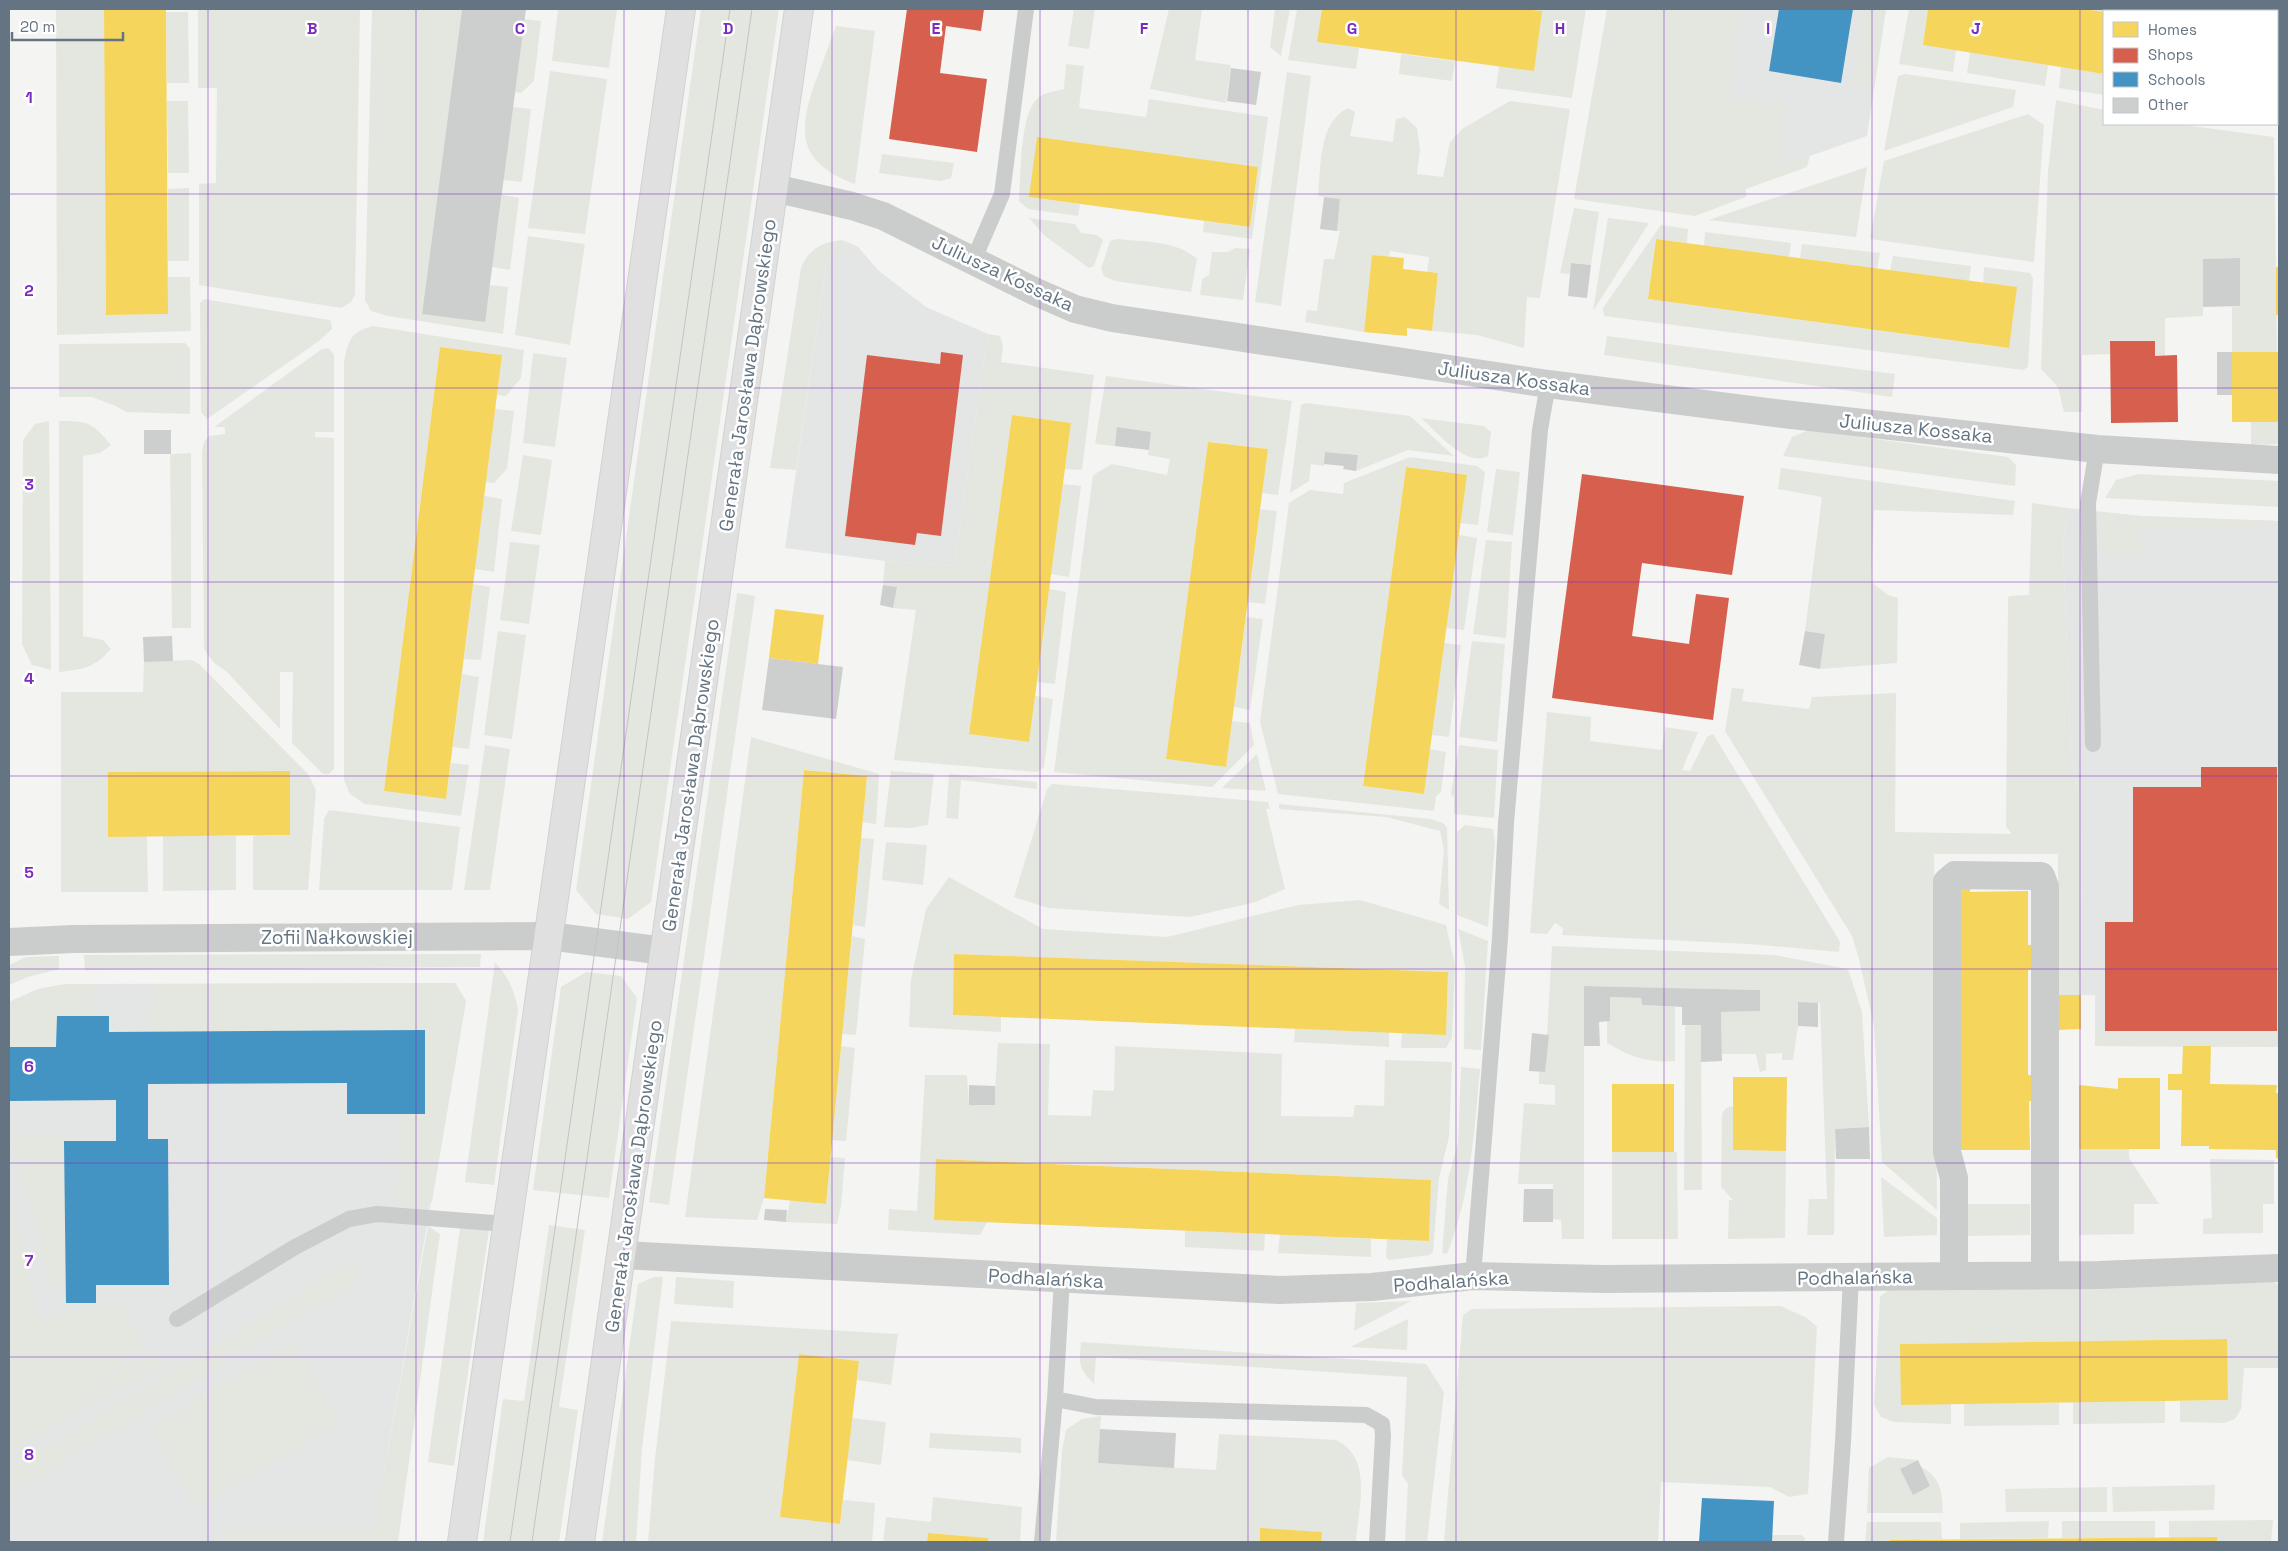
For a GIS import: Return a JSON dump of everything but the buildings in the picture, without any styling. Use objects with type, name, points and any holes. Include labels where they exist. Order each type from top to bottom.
[{"type":"main road","points":[[462,1542],[681,9]]},
{"type":"main road","name":"Generała Jarosława Dąbrowskiego","points":[[580,1542],[623,1255],[664,951],[799,9]]},
{"type":"street","name":"Juliusza Kossaka","points":[[774,188],[852,206],[882,216],[974,259],[1036,292],[1075,309],[1112,318],[1548,384],[1782,414],[2097,449],[2279,460]]},
{"type":"street","points":[[1954,1275],[1954,1178],[1947,1152],[1947,882],[1955,875],[2011,874],[2042,876],[2045,887],[2045,1275]]},
{"type":"street","name":"Zofii Nałkowskiej","points":[[9,942],[73,938],[549,936],[664,951]]},
{"type":"street","name":"Podhalańska","points":[[623,1255],[1279,1290],[1372,1287],[1473,1276],[1604,1279],[1851,1277],[2045,1275],[2279,1268]]},
{"type":"lane","points":[[974,259],[1002,194],[1026,9]]},
{"type":"lane","points":[[1473,1276],[1500,938],[1506,823],[1540,430],[1548,384]]},
{"type":"lane","points":[[2093,744],[2088,503],[2097,449]]},
{"type":"lane","points":[[177,1319],[295,1247],[362,1215],[377,1214],[506,1224]]},
{"type":"lane","points":[[1836,1542],[1851,1277]]},
{"type":"lane","points":[[1042,1542],[1055,1398],[1062,1278]]},
{"type":"lane","points":[[1055,1398],[1096,1407],[1366,1415],[1376,1419],[1382,1424],[1383,1436],[1377,1542]]},
{"type":"shaded area","points":[[56,9],[104,9],[106,315],[168,314],[168,277],[190,277],[191,331],[57,335]]},
{"type":"shaded area","points":[[198,9],[360,9],[355,295],[351,302],[341,308],[199,285],[199,184],[216,183],[217,88],[198,88]]},
{"type":"shaded area","points":[[372,9],[462,9],[422,313],[490,285],[508,287],[503,334],[388,316],[371,311],[365,300]]},
{"type":"shaded area","points":[[558,9],[617,9],[609,68],[552,61]]},
{"type":"shaded area","points":[[701,9],[779,9],[651,902],[628,919],[596,914],[576,890]]},
{"type":"shaded area","points":[[1074,9],[1095,9],[1089,49],[1068,46]]},
{"type":"shaded area","points":[[1169,9],[1202,9],[1195,60],[1231,65],[1226,103],[1150,89]]},
{"type":"shaded area","points":[[1275,9],[1290,9],[1281,56],[1270,47]]},
{"type":"shaded area","points":[[1297,9],[1322,9],[1318,42],[1359,48],[1356,69],[1288,60]]},
{"type":"shaded area","points":[[1522,9],[1586,9],[1572,98],[1496,88],[1499,66],[1541,11]]},
{"type":"shaded area","points":[[1607,9],[1886,9],[1867,136],[1716,189]]},
{"type":"shaded area","points":[[1607,9],[1741,9],[1729,85],[1733,101],[1786,105],[1778,167],[1810,156],[1807,167],[1746,189],[1746,197],[1695,216],[1574,199]]},
{"type":"shaded area","points":[[1865,9],[1886,9],[1874,89],[1852,85]]},
{"type":"shaded area","points":[[1909,9],[1928,9],[1923,45],[1956,50],[1953,72],[1899,64]]},
{"type":"shaded area","points":[[2085,9],[2279,9],[2279,40],[2278,10],[2103,10],[2103,12]]},
{"type":"shaded area","points":[[166,12],[188,12],[189,83],[167,83]]},
{"type":"shaded area","points":[[524,19],[541,21],[534,81],[521,93],[515,92]]},
{"type":"shaded area","points":[[836,26],[875,31],[855,184],[836,176],[822,166],[813,156],[807,144],[805,130],[810,99]]},
{"type":"shaded area","points":[[1970,52],[2048,65],[2045,86],[1967,73]]},
{"type":"shaded area","points":[[1401,54],[1455,61],[1452,81],[1399,74]]},
{"type":"shaded area","points":[[1066,64],[1084,66],[1079,108],[1146,117],[1149,99],[1268,117],[1252,239],[1203,232],[1204,221],[1250,227],[1258,168],[1029,197],[1080,204],[1078,216],[1028,209],[1019,201],[1022,146],[1027,117],[1038,98],[1047,93],[1064,89]]},
{"type":"shaded area","points":[[2061,67],[2103,74],[2103,95],[2059,88]]},
{"type":"shaded area","points":[[550,71],[607,79],[585,234],[528,228]]},
{"type":"shaded area","points":[[1287,72],[1311,76],[1281,306],[1255,302]]},
{"type":"shaded area","points":[[1905,74],[2016,90],[2013,107],[1884,151],[1898,76]]},
{"type":"shaded area","points":[[2056,100],[2103,110],[2103,125],[2184,125],[2274,137],[2277,352],[2232,352],[2232,307],[2240,306],[2239,258],[2203,259],[2203,316],[2165,318],[2165,356],[2155,356],[2154,341],[2111,341],[2110,354],[2082,355],[2082,412],[2064,412],[2058,387],[2041,369],[2048,172]]},
{"type":"shaded area","points":[[167,101],[188,101],[189,173],[168,173]]},
{"type":"shaded area","points":[[1510,101],[1570,109],[1540,298],[1527,297],[1524,348],[1477,335],[1432,331],[1438,273],[1427,272],[1429,257],[1390,251],[1389,257],[1372,255],[1364,332],[1305,322],[1307,310],[1317,311],[1324,259],[1334,259],[1340,231],[1337,231],[1340,199],[1318,196],[1323,147],[1331,124],[1338,115],[1348,108],[1355,112],[1350,136],[1393,142],[1396,119],[1405,117],[1417,128],[1420,150],[1417,174],[1443,177],[1450,142],[1462,129]]},
{"type":"shaded area","points":[[513,107],[531,109],[522,182],[503,180]]},
{"type":"shaded area","points":[[2028,114],[2044,125],[2034,262],[1870,239],[1884,161]]},
{"type":"shaded area","points":[[882,154],[954,163],[951,178],[941,181],[879,173]]},
{"type":"shaded area","points":[[1867,167],[1856,237],[1708,220]]},
{"type":"shaded area","points":[[189,188],[189,261],[168,261],[168,189]]},
{"type":"shaded area","points":[[502,195],[519,198],[510,270],[492,267]]},
{"type":"shaded area","points":[[1574,208],[1599,212],[1591,265],[1572,263],[1570,274],[1560,273]]},
{"type":"shaded area","points":[[1029,218],[1075,224],[1081,233],[1097,235],[1103,240],[1094,266],[1089,268],[1045,236]]},
{"type":"shaded area","points":[[1608,218],[1649,223],[1593,311]]},
{"type":"shaded area","points":[[1661,225],[1688,229],[1687,243],[1656,239],[1648,299],[2008,348],[1983,283],[1984,267],[2030,273],[2033,279],[2028,367],[2023,370],[1604,316],[1603,308]]},
{"type":"shaded area","points":[[1705,232],[1791,243],[1789,257],[1704,246]]},
{"type":"shaded area","points":[[528,236],[585,244],[570,345],[515,335]]},
{"type":"shaded area","points":[[1117,239],[1170,245],[1189,253],[1197,259],[1191,292],[1115,281],[1104,276],[1101,269],[1110,241]]},
{"type":"shaded area","points":[[842,240],[857,246],[827,258],[796,470],[770,468],[801,268],[812,251],[823,245]]},
{"type":"shaded area","points":[[1802,244],[1880,253],[1877,269],[1800,258]]},
{"type":"shaded area","points":[[857,246],[879,271],[926,307],[988,334],[954,566],[885,561],[785,548],[827,258]]},
{"type":"shaded area","points":[[1235,248],[1250,249],[1243,300],[1200,295],[1202,279],[1209,275],[1212,252],[1228,252]]},
{"type":"shaded area","points":[[1893,256],[1971,266],[1969,281],[1890,271]]},
{"type":"shaded area","points":[[204,299],[329,320],[331,321],[332,329],[319,341],[207,419],[201,412],[200,303]]},
{"type":"shaded area","points":[[373,326],[524,350],[521,378],[506,396],[497,395],[502,355],[440,347],[384,791],[446,799],[451,763],[469,765],[461,816],[365,804],[350,794],[344,780],[344,361],[349,342],[355,334]]},
{"type":"shaded area","points":[[988,334],[1000,336],[1003,346],[1001,362],[1094,375],[1082,470],[1065,469],[1071,423],[1012,415],[969,734],[1029,742],[1035,696],[1053,699],[1044,767],[1037,772],[894,760],[916,610],[893,608],[897,587],[883,585],[885,561],[954,566]]},
{"type":"shaded area","points":[[1607,336],[1895,374],[1892,397],[1604,355]]},
{"type":"shaded area","points":[[185,343],[190,349],[190,414],[126,412],[92,397],[59,397],[59,344]]},
{"type":"shaded area","points":[[329,348],[334,355],[334,432],[315,432],[315,437],[334,438],[334,769],[329,774],[323,774],[292,743],[293,672],[280,672],[280,729],[227,672],[213,662],[204,649],[202,452],[204,442],[209,436],[225,434],[225,427],[214,427],[322,349]]},
{"type":"shaded area","points":[[533,353],[567,358],[555,447],[523,443]]},
{"type":"shaded area","points":[[1106,376],[1292,401],[1278,495],[1262,493],[1268,449],[1208,442],[1166,759],[1226,767],[1232,721],[1250,723],[1254,745],[1212,787],[1054,772],[1093,475],[1112,464],[1167,475],[1170,459],[1148,455],[1151,432],[1118,427],[1115,446],[1095,444]]},
{"type":"shaded area","points":[[1306,403],[1410,416],[1454,456],[1408,450],[1356,471],[1358,455],[1326,452],[1324,466],[1311,464],[1309,481],[1290,493],[1301,405]]},
{"type":"shaded area","points":[[495,409],[514,411],[507,469],[494,483],[486,482]]},
{"type":"shaded area","points":[[1421,418],[1484,426],[1491,432],[1488,456],[1470,457],[1461,453]]},
{"type":"shaded area","points":[[49,421],[51,670],[32,665],[22,644],[23,440],[35,424]]},
{"type":"shaded area","points":[[59,421],[89,424],[111,445],[100,453],[83,456],[83,636],[103,640],[111,649],[94,664],[75,670],[59,672]]},
{"type":"shaded area","points":[[2251,422],[2279,422],[2279,444],[2251,445]]},
{"type":"shaded area","points":[[1809,430],[2008,457],[2016,465],[2015,486],[1783,456],[1792,437]]},
{"type":"shaded area","points":[[191,453],[191,628],[172,628],[170,456],[171,454]]},
{"type":"shaded area","points":[[523,455],[552,460],[541,535],[511,531]]},
{"type":"shaded area","points":[[1410,457],[1477,466],[1485,472],[1478,525],[1460,523],[1467,476],[1406,467],[1363,786],[1424,794],[1430,749],[1446,752],[1441,792],[1436,796],[1434,811],[1278,794],[1260,722],[1289,503],[1310,490],[1343,494],[1344,483]]},
{"type":"shaded area","points":[[1781,468],[2015,501],[2013,515],[1874,510],[1871,582],[1888,595],[1898,598],[1897,663],[1820,669],[1825,634],[1805,631],[1822,497],[1778,489]]},
{"type":"shaded area","points":[[1496,469],[1520,472],[1513,535],[1487,532]]},
{"type":"shaded area","points":[[2139,474],[2279,481],[2279,507],[2105,498],[2116,480]]},
{"type":"shaded area","points":[[1063,484],[1081,486],[1069,577],[1051,574]]},
{"type":"shaded area","points":[[484,496],[502,499],[494,572],[475,569]]},
{"type":"shaded area","points":[[2032,503],[2067,508],[2063,542],[2071,760],[2082,806],[2081,995],[2058,995],[2058,854],[1934,854],[1937,1210],[1882,1162],[1874,1026],[1852,936],[1725,731],[1732,688],[1744,689],[1742,701],[1809,709],[1812,697],[1896,693],[1895,832],[2012,834],[2006,827],[2008,599],[2009,596],[2029,595]]},
{"type":"shaded area","points":[[2067,508],[2140,516],[2279,521],[2279,1047],[2095,1046],[2095,995],[2081,995],[2082,806],[2071,760],[2063,542]]},
{"type":"shaded area","points":[[1260,509],[1277,511],[1265,604],[1248,602]]},
{"type":"shaded area","points":[[2103,512],[2140,516],[2279,521],[2279,526],[2140,528],[2141,556],[2117,555],[2102,548],[2099,534]]},
{"type":"shaded area","points":[[1459,535],[1477,538],[1464,630],[1446,628]]},
{"type":"shaded area","points":[[1486,540],[1512,542],[1506,638],[1473,634]]},
{"type":"shaded area","points":[[510,542],[540,545],[529,624],[500,620]]},
{"type":"shaded area","points":[[473,584],[490,587],[481,660],[464,659]]},
{"type":"shaded area","points":[[1049,589],[1066,592],[1055,684],[1037,682]]},
{"type":"shaded area","points":[[737,593],[755,596],[669,1205],[649,1202]]},
{"type":"shaded area","points":[[1246,617],[1263,619],[1250,710],[1234,707]]},
{"type":"shaded area","points":[[498,631],[526,635],[512,739],[484,735]]},
{"type":"shaded area","points":[[1472,641],[1505,644],[1497,742],[1459,737]]},
{"type":"shaded area","points":[[1444,643],[1461,645],[1449,737],[1432,735]]},
{"type":"shaded area","points":[[192,660],[199,664],[308,774],[316,790],[308,890],[253,890],[253,836],[290,835],[290,771],[108,772],[108,836],[147,836],[148,892],[61,892],[61,692],[143,692],[144,662]]},
{"type":"shaded area","points":[[462,674],[479,677],[469,749],[453,747]]},
{"type":"shaded area","points":[[1547,712],[1591,717],[1590,741],[1662,750],[1665,727],[1698,732],[1682,770],[1690,771],[1707,737],[1713,734],[1836,935],[1840,942],[1839,952],[1750,944],[1562,935],[1563,928],[1555,923],[1547,934],[1530,933]]},
{"type":"shaded area","points":[[751,737],[879,774],[876,824],[862,822],[867,776],[804,770],[764,1198],[757,1220],[685,1217]]},
{"type":"shaded area","points":[[485,745],[510,749],[490,890],[464,890]]},
{"type":"shaded area","points":[[1459,745],[1498,750],[1494,818],[1454,814],[1454,797],[1451,794]]},
{"type":"shaded area","points":[[1257,754],[1266,791],[1222,788]]},
{"type":"shaded area","points":[[891,771],[934,774],[928,825],[910,828],[884,827]]},
{"type":"shaded area","points":[[949,774],[1037,782],[1037,789],[961,780],[958,819],[946,818]]},
{"type":"shaded area","points":[[1052,784],[1268,802],[1270,809],[1266,809],[1285,889],[1256,902],[1190,917],[1048,908],[1014,897],[1047,789]]},
{"type":"shaded area","points":[[1279,804],[1431,819],[1443,823],[1447,828],[1449,910],[1439,904],[1444,850],[1440,831],[1386,817],[1279,809]]},
{"type":"shaded area","points":[[329,810],[460,827],[452,890],[319,890],[324,819]]},
{"type":"shaded area","points":[[1465,825],[1493,829],[1495,843],[1488,927],[1457,915],[1457,832]]},
{"type":"shaded area","points":[[163,836],[236,836],[236,890],[163,891]]},
{"type":"shaded area","points":[[861,838],[874,839],[865,927],[853,925]]},
{"type":"shaded area","points":[[886,842],[927,845],[923,885],[882,880]]},
{"type":"shaded area","points":[[949,877],[1043,929],[1167,937],[1298,905],[1360,900],[1446,925],[1455,965],[1452,1037],[1446,1048],[1401,1048],[1402,1033],[1446,1034],[1448,972],[955,954],[953,1015],[1001,1017],[1001,1032],[909,1027],[911,980],[926,909]]},
{"type":"shaded area","points":[[1458,929],[1488,941],[1481,1050],[1464,1049],[1465,967]]},
{"type":"shaded area","points":[[852,936],[865,939],[856,1035],[842,1034]]},
{"type":"shaded area","points":[[1552,946],[1774,955],[1848,969],[1862,1012],[1869,1127],[1835,1129],[1834,1235],[1807,1235],[1809,1199],[1827,1199],[1820,1003],[1798,1003],[1798,1026],[1793,1060],[1782,1060],[1782,1053],[1766,1054],[1766,1070],[1760,1072],[1756,1054],[1722,1054],[1721,1012],[1759,1011],[1760,990],[1584,986],[1584,1239],[1562,1239],[1561,1220],[1553,1219],[1553,1184],[1518,1184],[1524,1103],[1555,1105],[1555,1085],[1539,1084],[1539,1072],[1545,1072]]},
{"type":"shaded area","points":[[481,954],[480,967],[85,970],[84,955]]},
{"type":"shaded area","points":[[59,956],[59,969],[28,977],[9,985],[9,965],[26,957]]},
{"type":"shaded area","points":[[495,962],[510,984],[518,1010],[494,1185],[465,1182]]},
{"type":"shaded area","points":[[586,972],[621,976],[637,998],[609,1198],[533,1190],[561,987]]},
{"type":"shaded area","points":[[455,983],[466,1001],[372,1542],[9,1542],[9,1002],[38,989],[66,984]]},
{"type":"shaded area","points":[[455,983],[466,1001],[432,1202],[417,1205],[396,1200],[400,1114],[425,1113],[425,1031],[150,1031],[151,984]]},
{"type":"shaded area","points":[[66,984],[94,984],[93,1016],[57,1016],[56,1047],[9,1047],[9,1002],[38,989]]},
{"type":"shaded area","points":[[1610,997],[1641,998],[1642,1005],[1675,1007],[1675,1061],[1656,1061],[1640,1058],[1607,1043],[1607,1021],[1610,1021]]},
{"type":"shaded area","points":[[1685,1025],[1701,1025],[1702,1190],[1684,1190]]},
{"type":"shaded area","points":[[1295,1029],[1389,1032],[1389,1047],[1294,1042]]},
{"type":"shaded area","points":[[2095,1034],[2279,1034],[2279,1047],[2095,1046]]},
{"type":"shaded area","points":[[998,1043],[1050,1044],[1048,1115],[1091,1116],[1093,1090],[1114,1091],[1115,1046],[1282,1054],[1281,1116],[1353,1117],[1355,1105],[1384,1106],[1385,1060],[1452,1062],[1449,1137],[1439,1178],[1433,1252],[1429,1255],[1389,1260],[1386,1257],[1387,1239],[1429,1241],[1431,1180],[937,1159],[934,1220],[987,1222],[980,1235],[888,1230],[889,1209],[917,1211],[925,1075],[967,1075],[969,1105],[994,1105]]},
{"type":"shaded area","points":[[841,1046],[855,1048],[846,1141],[832,1140]]},
{"type":"shaded area","points":[[1461,1067],[1480,1069],[1466,1186],[1455,1231],[1447,1254],[1442,1253],[1448,1179],[1458,1143]]},
{"type":"shaded area","points":[[1733,1106],[1733,1150],[1786,1151],[1785,1238],[1728,1239],[1729,1200],[1733,1200],[1721,1187],[1722,1114],[1726,1108]]},
{"type":"shaded area","points":[[11,1134],[64,1134],[66,1285],[52,1290]]},
{"type":"shaded area","points":[[2079,1149],[2129,1149],[2129,1158],[2159,1204],[2134,1204],[2134,1234],[2079,1235]]},
{"type":"shaded area","points":[[1612,1152],[1677,1152],[1678,1239],[1612,1239]]},
{"type":"shaded area","points":[[830,1157],[845,1158],[841,1206],[837,1224],[786,1222],[790,1200],[826,1204]]},
{"type":"shaded area","points":[[2210,1159],[2274,1160],[2274,1204],[2263,1204],[2263,1233],[2203,1234],[2203,1219],[2212,1218]]},
{"type":"shaded area","points":[[1881,1177],[1937,1218],[1937,1235],[1884,1237]]},
{"type":"shaded area","points":[[9,1191],[39,1324],[84,1307],[119,1305],[147,1350],[112,1370],[109,1381],[52,1417],[117,1378],[115,1372],[153,1349],[163,1365],[125,1388],[122,1384],[9,1453]]},
{"type":"shaded area","points":[[1964,1204],[2030,1204],[2030,1235],[1963,1236]]},
{"type":"shaded area","points":[[549,1225],[585,1230],[559,1407],[578,1410],[559,1542],[483,1542],[503,1399],[524,1401]]},
{"type":"shaded area","points":[[428,1226],[440,1234],[398,1542],[211,1542],[227,1530],[374,1529]]},
{"type":"shaded area","points":[[460,1228],[489,1230],[454,1466],[428,1462]]},
{"type":"shaded area","points":[[1185,1230],[1265,1234],[1264,1251],[1185,1247]]},
{"type":"shaded area","points":[[1280,1234],[1371,1239],[1371,1257],[1278,1253]]},
{"type":"shaded area","points":[[351,1262],[361,1279],[9,1494],[9,1470]]},
{"type":"shaded area","points":[[654,1277],[663,1277],[642,1449],[636,1542],[602,1542],[638,1284]]},
{"type":"shaded area","points":[[676,1277],[734,1281],[733,1308],[674,1304]]},
{"type":"shaded area","points":[[2273,1282],[2279,1285],[2278,1368],[2244,1368],[2241,1409],[2235,1419],[2224,1423],[2180,1422],[2180,1401],[2228,1400],[2226,1339],[1901,1344],[1902,1404],[1951,1404],[1951,1424],[1894,1422],[1881,1417],[1874,1405],[1880,1297],[1890,1289]]},
{"type":"shaded area","points":[[1411,1301],[1354,1331],[1356,1303]]},
{"type":"shaded area","points":[[1781,1306],[1807,1318],[1817,1327],[1808,1494],[1789,1497],[1770,1487],[1661,1482],[1658,1542],[1444,1542],[1463,1315],[1472,1309]]},
{"type":"shaded area","points":[[1408,1319],[1407,1350],[1350,1347]]},
{"type":"shaded area","points":[[671,1321],[898,1334],[891,1385],[857,1380],[859,1361],[799,1354],[780,1517],[840,1524],[843,1500],[875,1503],[872,1542],[648,1542],[655,1459]]},
{"type":"shaded area","points":[[293,1342],[341,1421],[197,1508],[149,1429]]},
{"type":"shaded area","points":[[1081,1342],[1426,1364],[1444,1392],[1427,1542],[1405,1542],[1408,1484],[1402,1475],[1407,1377],[1096,1357],[1094,1384],[1082,1369],[1080,1356]]},
{"type":"shaded area","points":[[2165,1401],[2165,1423],[2073,1424],[2073,1402]]},
{"type":"shaded area","points":[[2059,1403],[2059,1425],[1964,1426],[1964,1404]]},
{"type":"shaded area","points":[[1101,1416],[1098,1463],[1216,1470],[1219,1434],[1336,1440],[1348,1448],[1360,1471],[1361,1500],[1356,1542],[1321,1542],[1321,1532],[1261,1529],[1260,1542],[1056,1542],[1062,1451],[1066,1430],[1082,1419]]},
{"type":"shaded area","points":[[852,1418],[886,1422],[881,1465],[847,1460]]},
{"type":"shaded area","points":[[930,1433],[1021,1438],[1021,1453],[929,1448]]},
{"type":"shaded area","points":[[1888,1457],[1918,1460],[1900,1469],[1913,1494],[1930,1486],[1921,1467],[1933,1475],[1941,1492],[1943,1513],[1867,1513],[1869,1468]]},
{"type":"shaded area","points":[[2215,1485],[2214,1510],[2113,1512],[2112,1487]]},
{"type":"shaded area","points":[[2107,1487],[2107,1512],[2006,1512],[2005,1489]]},
{"type":"shaded area","points":[[933,1497],[1022,1507],[1020,1542],[988,1542],[988,1538],[928,1533],[927,1542],[883,1542],[886,1517],[931,1522]]},
{"type":"shaded area","points":[[2273,1520],[2271,1542],[2217,1542],[2217,1537],[2169,1538],[2169,1521]]},
{"type":"shaded area","points":[[2049,1521],[2048,1538],[1960,1539],[1960,1523]]},
{"type":"shaded area","points":[[2062,1521],[2155,1521],[2155,1538],[2062,1538]]},
{"type":"shaded area","points":[[1867,1522],[1941,1522],[1942,1539],[1865,1542]]},
{"type":"shaded area","points":[[1772,1535],[1801,1535],[1805,1538],[1805,1542],[1772,1542]]},
{"type":"tram line","points":[[510,1542],[730,9]]},
{"type":"tram line","points":[[532,1542],[752,9]]}]
